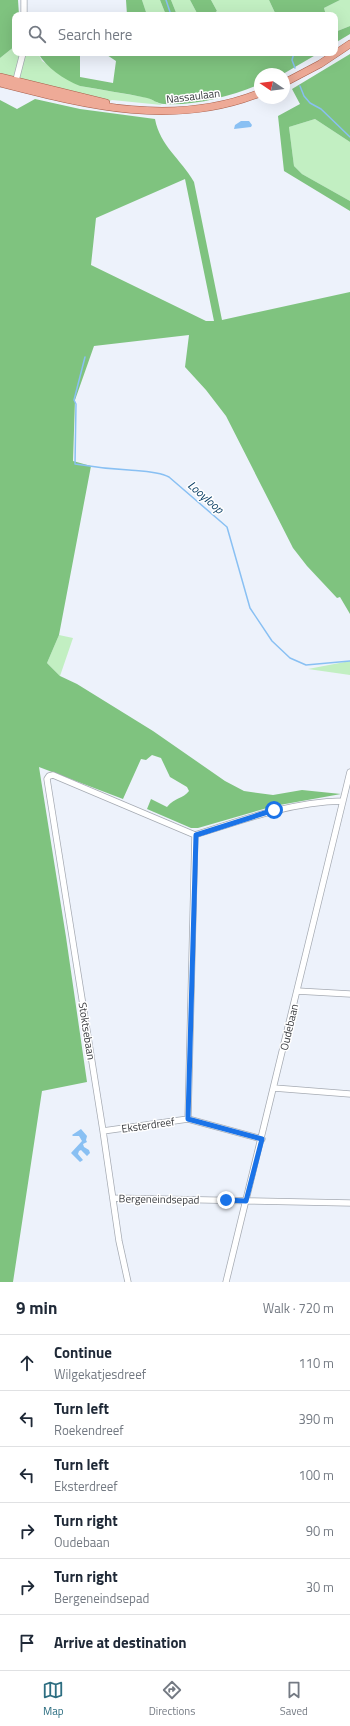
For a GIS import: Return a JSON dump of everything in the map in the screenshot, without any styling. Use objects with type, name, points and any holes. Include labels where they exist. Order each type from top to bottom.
[{"type":"main road","points":[[338,52],[350,44]]},
{"type":"main road","points":[[290,80],[332,56]]},
{"type":"main road","name":"Nassaulaan","points":[[0,76],[15,84],[81,103],[111,108],[175,111],[225,104],[254,95]]},
{"type":"main road","name":"Nassaulaan","points":[[0,83],[15,84]]},
{"type":"street","points":[[24,0],[24,12]]},
{"type":"street","points":[[15,84],[22,56]]},
{"type":"street","name":"Oudebaan","points":[[226,1282],[350,772]]},
{"type":"street","name":"Stoktsebaan","points":[[128,1282],[119,1241],[103,1131],[46,779],[53,775],[196,835]]},
{"type":"street","points":[[188,1119],[196,835],[274,810],[343,801]]},
{"type":"street","points":[[297,991],[350,994]]},
{"type":"street","points":[[274,1088],[350,1094]]},
{"type":"street","name":"Eksterdreef","points":[[103,1131],[188,1119],[262,1139]]},
{"type":"street","name":"Bergeneindsepad","points":[[113,1198],[350,1203]]},
{"type":"green space","points":[[0,0],[18,0],[19,12],[12,12],[12,48],[0,58]]},
{"type":"green space","points":[[126,0],[142,0],[146,12],[127,12]]},
{"type":"green space","points":[[142,0],[160,0],[165,12],[146,12]]},
{"type":"green space","points":[[160,0],[171,0],[176,12],[165,12]]},
{"type":"green space","points":[[171,0],[190,0],[196,12],[176,12]]},
{"type":"green space","points":[[190,0],[211,0],[217,11],[216,12],[196,12]]},
{"type":"green space","points":[[211,0],[269,0],[275,12],[216,12],[217,11]]},
{"type":"green space","points":[[269,0],[340,0],[324,8],[325,12],[275,12]]},
{"type":"green space","points":[[340,0],[350,0],[350,26],[338,31],[338,12],[325,12],[324,8]]},
{"type":"green space","points":[[350,26],[350,34],[338,41],[338,31]]},
{"type":"green space","points":[[12,48],[12,56],[40,56],[42,61],[80,86],[149,98],[162,105],[112,100],[107,102],[0,74],[0,58]]},
{"type":"green space","points":[[350,54],[350,142],[315,119],[289,127],[294,166],[302,174],[350,201],[350,211],[284,171],[278,116],[300,104],[292,89]]},
{"type":"green space","points":[[40,56],[80,56],[80,77],[113,83],[116,61],[108,56],[314,56],[290,70],[290,68],[254,68],[254,86],[249,88],[201,102],[176,104],[162,104],[147,98],[80,86],[56,72],[46,64]]},
{"type":"green space","points":[[35,99],[80,109],[155,119],[161,137],[194,182],[222,320],[350,292],[350,614],[340,597],[337,598],[307,566],[293,548],[226,416],[206,390],[185,367],[189,335],[94,346],[75,400],[73,461],[91,466],[59,635],[47,663],[60,676],[77,684],[153,731],[225,781],[244,791],[273,795],[302,790],[341,794],[274,806],[198,828],[191,828],[147,809],[151,799],[167,807],[173,801],[187,794],[189,791],[187,787],[170,777],[161,758],[152,755],[146,760],[141,759],[123,799],[39,767],[87,1082],[42,1091],[13,1282],[0,1282],[0,100],[17,109]],"holes":[[[185,179],[214,321],[206,321],[91,265],[96,218]]]},
{"type":"green space","points":[[315,119],[350,142],[350,201],[302,174],[294,166],[289,127]]},
{"type":"green space","points":[[59,635],[73,638],[60,676],[47,663]]},
{"type":"green space","points":[[350,661],[350,675],[308,669]]},
{"type":"water","points":[[241,121],[249,121],[252,125],[251,127],[234,129],[235,125]]},
{"type":"water","points":[[81,1129],[87,1136],[87,1142],[83,1144],[84,1147],[89,1150],[90,1153],[87,1156],[81,1150],[79,1151],[78,1154],[83,1160],[80,1162],[71,1153],[82,1141],[79,1136],[72,1135]]},
{"type":"waterway","points":[[166,0],[170,12]]},
{"type":"waterway","points":[[293,56],[292,60],[295,68]]},
{"type":"waterway","points":[[300,86],[304,96],[310,103],[321,109],[350,137]]},
{"type":"waterway","name":"Looyloop","points":[[85,357],[74,400],[76,404],[75,464],[149,472],[169,477],[227,527],[250,608],[272,641],[290,658],[306,665],[350,661]]},
{"type":"route","points":[[226,1200],[246,1201],[262,1139],[188,1119],[196,835],[274,810]]}]
